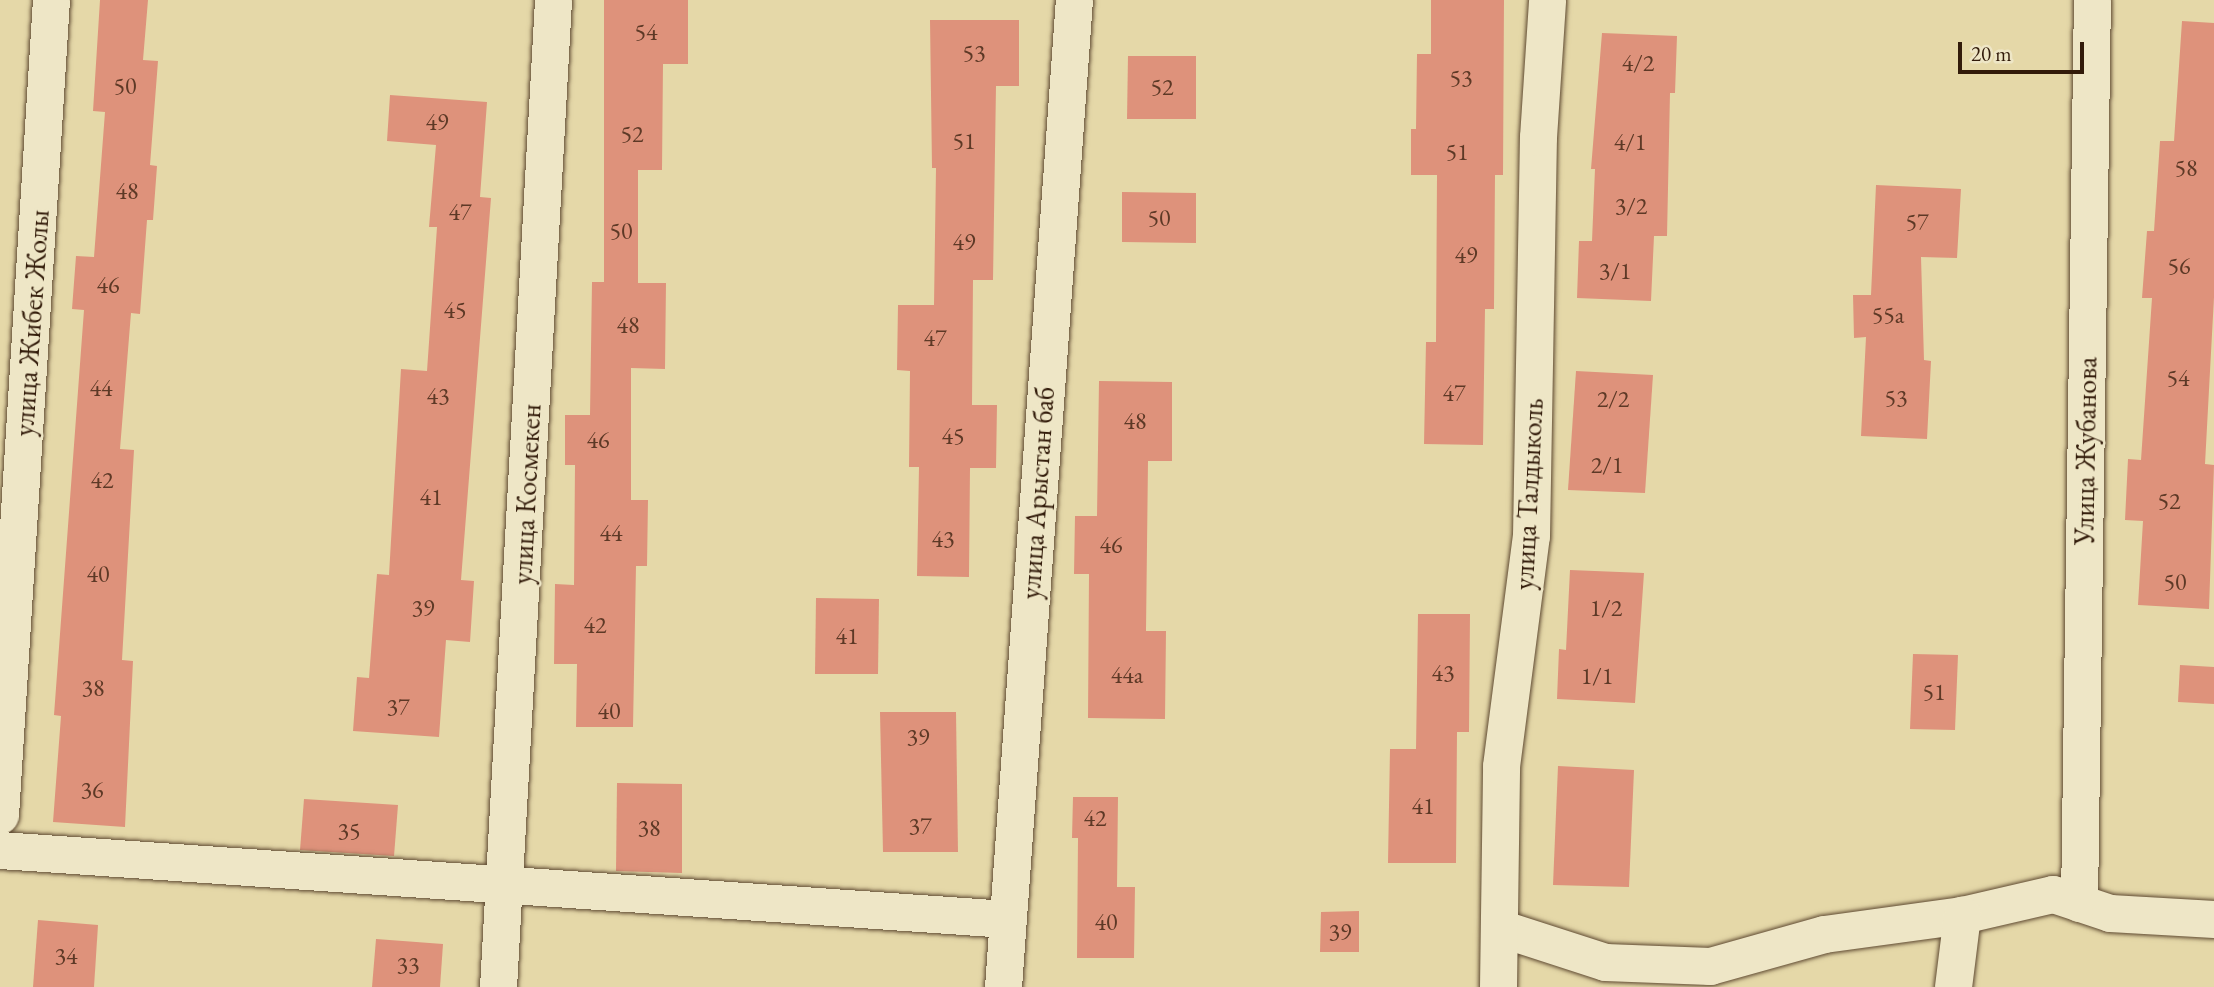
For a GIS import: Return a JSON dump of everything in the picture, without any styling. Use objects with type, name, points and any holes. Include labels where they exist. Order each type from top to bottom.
[{"type":"street","name":"улица Жибек Жолы","points":[[0,815],[51,0]]},
{"type":"street","name":"улица Космекен","points":[[498,987],[553,0]]},
{"type":"street","name":"улица Арыстан баб","points":[[1003,987],[1074,0]]},
{"type":"street","name":"улица Талдыколь","points":[[1498,987],[1501,766],[1531,536],[1538,137],[1548,0]]},
{"type":"street","name":"Улица Жубанова","points":[[2079,902],[2092,0]]},
{"type":"street","points":[[0,850],[1007,919]]},
{"type":"street","points":[[1500,928],[1605,962],[1710,965],[1824,934],[1962,915],[2053,894],[2110,913],[2214,919]]},
{"type":"street","points":[[1953,987],[1962,915]]},
{"type":"building","points":[[100,0],[148,0],[143,60],[158,61],[150,165],[157,166],[153,220],[147,220],[140,314],[131,313],[120,449],[134,450],[122,660],[133,661],[125,827],[53,822],[61,716],[54,715],[84,310],[72,309],[76,256],[94,257],[105,112],[93,111]]},
{"type":"building","points":[[604,0],[688,0],[688,64],[663,64],[662,170],[638,170],[638,283],[666,283],[665,369],[631,368],[631,500],[648,500],[647,566],[636,566],[633,727],[576,727],[577,664],[554,664],[555,584],[574,585],[575,465],[565,465],[565,415],[590,415],[592,282],[604,282]]},
{"type":"building","points":[[1431,0],[1504,0],[1503,175],[1495,175],[1494,309],[1485,309],[1483,445],[1424,444],[1426,342],[1436,342],[1437,175],[1411,175],[1411,129],[1416,129],[1417,54],[1431,54]]},
{"type":"building","points":[[930,20],[1019,20],[1019,86],[996,86],[993,280],[973,280],[972,405],[997,405],[996,468],[970,468],[969,577],[917,576],[919,467],[909,467],[910,371],[897,370],[898,305],[934,305],[936,168],[932,168]]},
{"type":"building","points":[[2182,21],[2214,23],[2214,297],[2205,464],[2214,465],[2209,609],[2138,605],[2143,521],[2125,520],[2128,459],[2141,460],[2152,298],[2142,298],[2147,231],[2154,231],[2160,141],[2174,141]]},
{"type":"building","points":[[1602,33],[1677,36],[1675,93],[1670,93],[1667,236],[1654,236],[1651,301],[1577,298],[1579,241],[1592,241],[1595,169],[1591,169]]},
{"type":"building","points":[[1128,56],[1196,56],[1196,119],[1127,119]]},
{"type":"building","points":[[390,95],[487,102],[480,197],[491,198],[461,580],[474,581],[470,642],[446,640],[439,737],[353,731],[357,677],[369,678],[377,574],[389,575],[401,369],[427,371],[437,227],[429,227],[436,145],[387,141]]},
{"type":"building","points":[[1876,185],[1961,189],[1957,258],[1921,257],[1924,360],[1931,361],[1927,439],[1861,436],[1866,337],[1854,338],[1853,295],[1871,295]]},
{"type":"building","points":[[1122,192],[1196,193],[1196,243],[1122,242]]},
{"type":"building","points":[[1576,371],[1653,375],[1645,493],[1568,490]]},
{"type":"building","points":[[1099,381],[1172,382],[1172,461],[1148,461],[1146,631],[1166,631],[1165,719],[1088,718],[1089,574],[1074,574],[1075,516],[1097,516]]},
{"type":"building","points":[[1570,570],[1644,573],[1635,703],[1557,699],[1559,649],[1566,650]]},
{"type":"building","points":[[816,598],[879,599],[878,674],[815,674]]},
{"type":"building","points":[[1418,614],[1470,614],[1469,732],[1457,732],[1456,863],[1388,863],[1390,749],[1416,749]]},
{"type":"building","points":[[1913,654],[1958,655],[1955,730],[1910,729]]},
{"type":"building","points":[[2180,665],[2214,667],[2214,704],[2178,702]]},
{"type":"building","points":[[880,712],[956,712],[958,852],[883,852]]},
{"type":"building","points":[[1558,766],[1634,770],[1629,887],[1553,885]]},
{"type":"building","points":[[617,783],[682,784],[682,873],[616,871]]},
{"type":"building","points":[[1073,797],[1118,797],[1117,887],[1135,887],[1134,958],[1077,958],[1078,838],[1072,838]]},
{"type":"building","points":[[304,799],[398,805],[394,856],[300,850]]},
{"type":"building","points":[[1359,911],[1359,952],[1320,952],[1321,912]]},
{"type":"building","points":[[38,920],[98,925],[94,987],[33,987]]},
{"type":"building","points":[[376,939],[443,944],[440,987],[372,987]]}]
